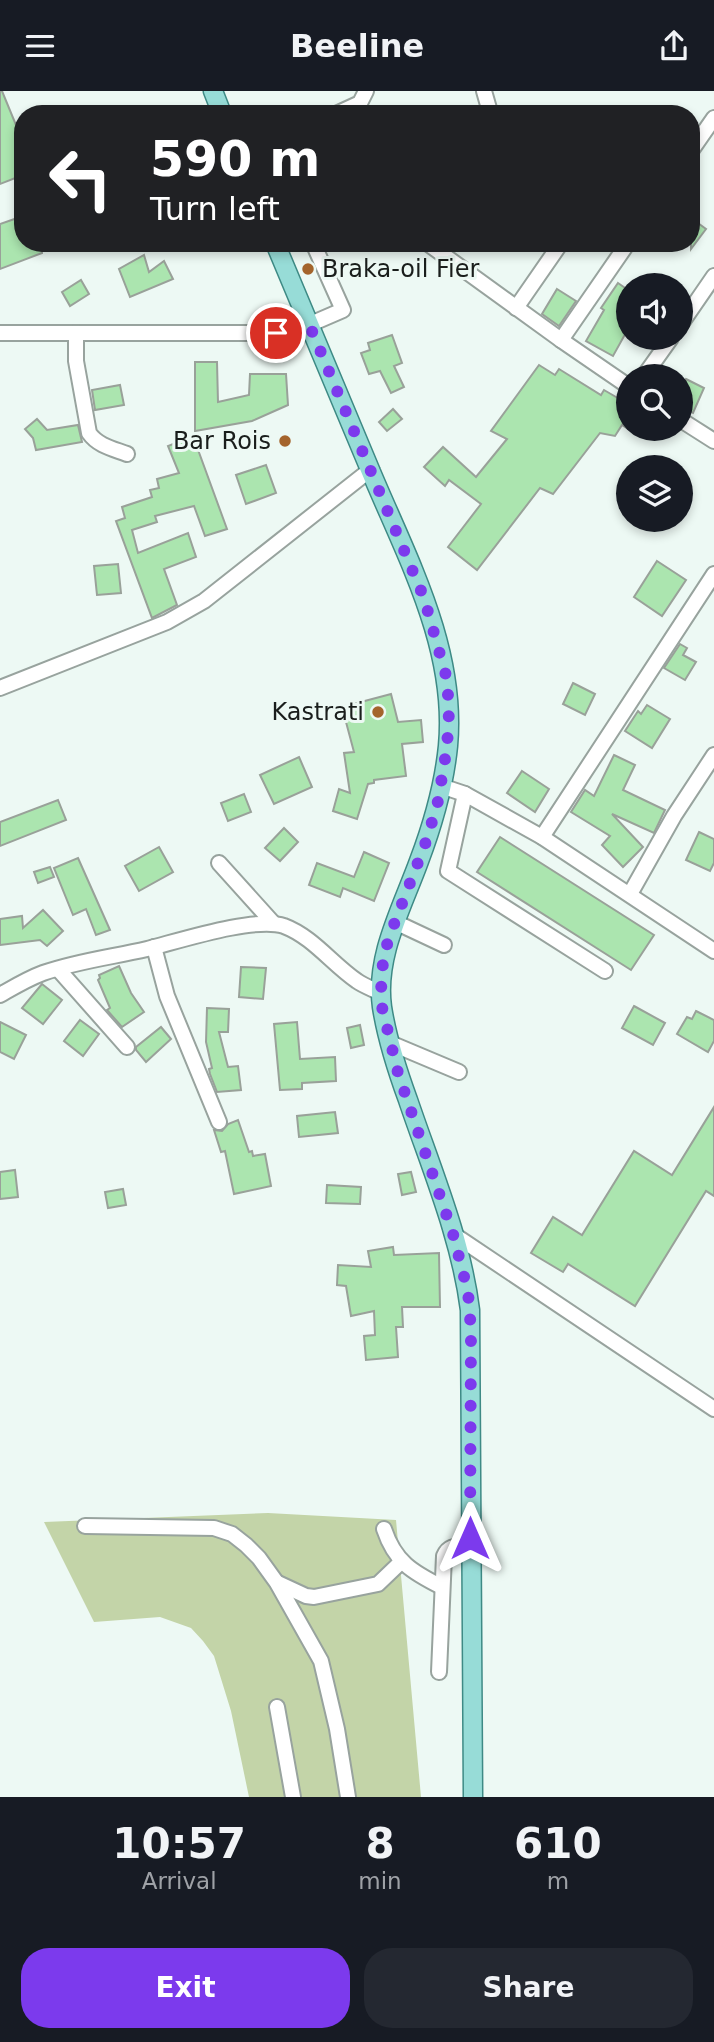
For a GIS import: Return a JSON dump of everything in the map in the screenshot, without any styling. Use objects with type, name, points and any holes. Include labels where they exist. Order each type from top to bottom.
[{"type":"main road","points":[[279,252],[424,598],[444,662],[449,712],[441,786],[430,829],[384,957],[381,993],[390,1043],[453,1234],[468,1292],[471,1330],[473,1797]]},
{"type":"street","points":[[356,105],[360,103],[366,91]]},
{"type":"street","points":[[700,138],[714,118]]},
{"type":"street","points":[[0,333],[276,333],[299,330],[343,310],[317,252]]},
{"type":"street","points":[[439,252],[616,378]]},
{"type":"street","points":[[516,309],[555,252]]},
{"type":"street","points":[[561,340],[622,252]]},
{"type":"street","points":[[693,307],[714,276]]},
{"type":"street","points":[[76,333],[76,361],[89,433],[103,445],[127,454]]},
{"type":"street","points":[[693,428],[714,441]]},
{"type":"street","points":[[0,688],[167,622],[204,601],[370,470]]},
{"type":"street","points":[[542,837],[714,574]]},
{"type":"street","points":[[630,894],[674,816],[714,755]]},
{"type":"street","points":[[441,786],[465,794],[542,837],[713,946]]},
{"type":"street","points":[[465,794],[448,871],[605,971]]},
{"type":"street","points":[[219,863],[274,924],[300,935],[359,982],[381,993]]},
{"type":"street","points":[[395,922],[444,945]]},
{"type":"street","points":[[0,995],[17,984],[95,958],[240,927],[274,924]]},
{"type":"street","points":[[154,947],[167,996],[219,1122]]},
{"type":"street","points":[[58,969],[127,1047]]},
{"type":"street","points":[[390,1043],[458,1072]]},
{"type":"street","points":[[453,1234],[714,1409]]},
{"type":"street","points":[[85,1525],[214,1528],[232,1534],[246,1545],[277,1583],[321,1661],[337,1729],[348,1797]]},
{"type":"street","points":[[384,1529],[393,1552],[401,1562],[442,1587]]},
{"type":"street","points":[[439,1671],[444,1556],[447,1549],[452,1547],[470,1546]]},
{"type":"street","points":[[277,1583],[306,1597],[314,1597],[378,1584],[401,1562]]},
{"type":"street","points":[[277,1707],[293,1797]]},
{"type":"green space","points":[[268,1513],[396,1520],[421,1797],[249,1797],[231,1711],[214,1656],[203,1641],[191,1628],[160,1617],[94,1622],[44,1522]]},
{"type":"building","points":[[2,91],[14,120],[14,179],[0,184]]},
{"type":"building","points":[[14,219],[14,252],[42,253],[0,269],[0,224]]},
{"type":"building","points":[[700,225],[706,229],[700,237]]},
{"type":"building","points":[[144,255],[149,272],[164,261],[173,279],[130,297],[119,269]]},
{"type":"building","points":[[81,280],[89,294],[70,306],[62,292]]},
{"type":"building","points":[[616,286],[616,350],[613,356],[586,341],[604,310],[601,308]]},
{"type":"building","points":[[557,289],[576,301],[559,326],[542,314]]},
{"type":"building","points":[[392,335],[402,363],[394,366],[404,387],[391,393],[380,371],[369,374],[361,353],[370,350],[368,343]]},
{"type":"building","points":[[195,362],[217,362],[218,402],[249,395],[250,374],[286,374],[288,405],[252,421],[195,431]]},
{"type":"building","points":[[539,365],[555,375],[559,369],[601,395],[604,390],[616,397],[615,436],[600,433],[553,494],[540,488],[477,570],[448,547],[481,504],[449,480],[445,486],[424,467],[443,447],[476,477],[507,439],[491,431]]},
{"type":"building","points":[[693,382],[704,388],[693,413]]},
{"type":"building","points":[[120,385],[124,405],[95,410],[92,390]]},
{"type":"building","points":[[393,409],[402,419],[387,431],[379,422]]},
{"type":"building","points":[[37,419],[47,430],[78,425],[82,442],[36,450],[33,438],[25,429]]},
{"type":"building","points":[[193,436],[227,529],[205,536],[194,506],[155,516],[157,522],[132,530],[138,553],[188,533],[196,557],[164,569],[177,605],[152,618],[116,521],[125,518],[122,507],[152,497],[150,490],[159,488],[157,479],[179,473],[168,446]]},
{"type":"building","points":[[266,465],[276,493],[246,504],[236,475]]},
{"type":"building","points":[[657,561],[686,580],[662,616],[634,597]]},
{"type":"building","points":[[118,564],[121,593],[97,595],[94,566]]},
{"type":"building","points":[[680,644],[687,648],[683,655],[696,662],[685,680],[664,668]]},
{"type":"building","points":[[573,683],[595,694],[585,715],[563,704]]},
{"type":"building","points":[[391,694],[398,722],[421,720],[423,742],[402,744],[406,776],[374,780],[374,783],[368,784],[357,819],[333,811],[339,789],[350,793],[344,753],[354,752],[342,707]]},
{"type":"building","points":[[647,705],[670,719],[652,748],[625,731],[638,711],[641,714]]},
{"type":"building","points":[[614,755],[635,765],[623,790],[665,810],[654,833],[612,814],[643,847],[623,867],[602,845],[610,836],[571,812],[585,790],[594,796]]},
{"type":"building","points":[[299,757],[312,787],[274,804],[260,775]]},
{"type":"building","points":[[522,771],[549,789],[535,812],[507,793]]},
{"type":"building","points":[[244,794],[251,812],[228,821],[221,803]]},
{"type":"building","points":[[58,800],[66,820],[0,846],[0,822]]},
{"type":"building","points":[[284,828],[298,842],[280,861],[265,848]]},
{"type":"building","points":[[699,832],[714,839],[714,863],[710,871],[686,860]]},
{"type":"building","points":[[500,837],[654,935],[631,970],[477,872]]},
{"type":"building","points":[[159,847],[173,872],[139,891],[125,866]]},
{"type":"building","points":[[364,852],[389,863],[374,901],[343,888],[340,897],[309,885],[317,863],[354,877]]},
{"type":"building","points":[[78,858],[110,930],[96,935],[86,909],[73,915],[54,868]]},
{"type":"building","points":[[50,867],[54,877],[38,883],[34,872]]},
{"type":"building","points":[[43,910],[63,931],[47,946],[40,940],[0,945],[0,919],[22,916],[23,928]]},
{"type":"building","points":[[119,966],[131,993],[144,1012],[122,1027],[107,1010],[110,1008],[98,980],[99,975]]},
{"type":"building","points":[[241,967],[266,968],[263,999],[239,997]]},
{"type":"building","points":[[42,984],[62,1000],[43,1024],[22,1008]]},
{"type":"building","points":[[634,1006],[665,1023],[653,1045],[622,1028]]},
{"type":"building","points":[[207,1008],[229,1009],[228,1032],[219,1032],[228,1067],[238,1066],[241,1090],[217,1092],[209,1069],[212,1068],[206,1042]]},
{"type":"building","points":[[696,1011],[714,1020],[714,1041],[708,1052],[677,1034],[687,1017],[692,1019]]},
{"type":"building","points":[[80,1020],[99,1034],[83,1056],[64,1041]]},
{"type":"building","points":[[0,1022],[26,1035],[14,1059],[0,1052]]},
{"type":"building","points":[[297,1022],[300,1059],[335,1057],[336,1081],[302,1083],[302,1089],[280,1090],[274,1024]]},
{"type":"building","points":[[360,1025],[364,1045],[351,1048],[347,1028]]},
{"type":"building","points":[[161,1027],[171,1039],[146,1062],[136,1047]]},
{"type":"building","points":[[714,1107],[714,1196],[706,1191],[635,1306],[568,1264],[563,1272],[531,1253],[553,1217],[582,1235],[634,1151],[672,1175]]},
{"type":"building","points":[[335,1112],[338,1133],[299,1137],[297,1116]]},
{"type":"building","points":[[238,1120],[249,1152],[252,1151],[253,1156],[265,1154],[271,1186],[234,1194],[225,1151],[221,1152],[214,1130],[222,1131],[228,1124]]},
{"type":"building","points":[[15,1170],[18,1197],[0,1199],[0,1172]]},
{"type":"building","points":[[411,1172],[416,1192],[402,1195],[398,1174]]},
{"type":"building","points":[[327,1185],[361,1187],[360,1204],[326,1203]]},
{"type":"building","points":[[123,1189],[126,1205],[108,1208],[105,1192]]},
{"type":"building","points":[[393,1247],[394,1255],[439,1253],[440,1307],[402,1307],[403,1327],[396,1327],[398,1357],[366,1360],[364,1336],[375,1335],[374,1311],[351,1316],[346,1286],[337,1285],[338,1265],[371,1267],[368,1251]]},
{"type":"place","name":"Braka-oil Fier","points":[[308,269]]},
{"type":"place","name":"Bar Rois","points":[[285,441]]},
{"type":"place","name":"Kastrati","points":[[378,712]]},
{"type":"route","points":[[276,333],[299,330],[309,324],[424,598],[447,679],[447,747],[438,801],[427,839],[388,940],[382,969],[381,993],[398,1073],[453,1234],[468,1292],[471,1330],[470,1538]]}]
